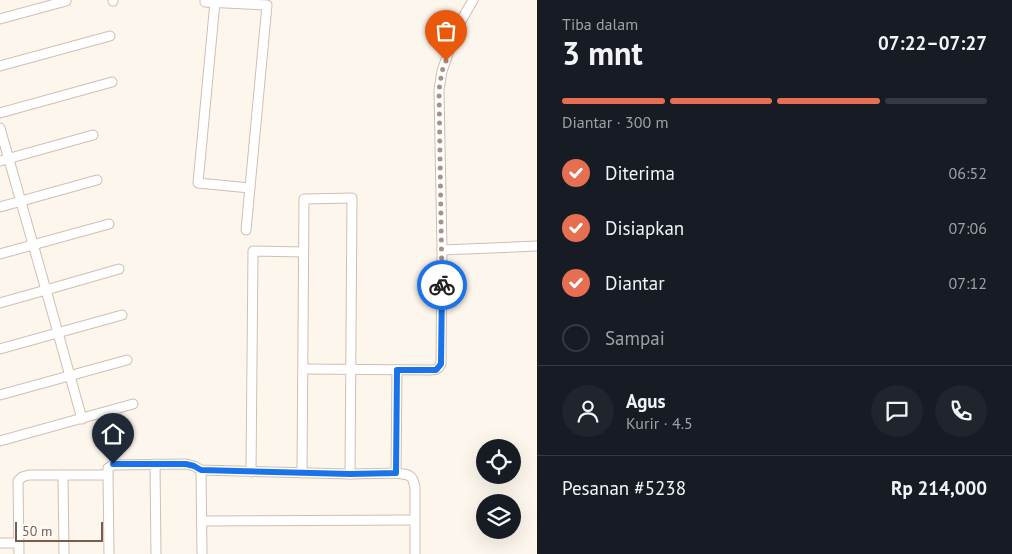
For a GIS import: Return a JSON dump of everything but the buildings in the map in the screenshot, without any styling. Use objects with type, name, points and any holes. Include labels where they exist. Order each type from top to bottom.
[{"type":"street","points":[[205,0],[205,2],[248,2],[267,5],[246,230]]},
{"type":"street","points":[[302,369],[436,370],[441,364],[442,250],[439,90],[442,71],[457,28],[473,0]]},
{"type":"street","points":[[0,19],[66,1]]},
{"type":"street","points":[[215,2],[198,183],[250,188]]},
{"type":"street","points":[[0,66],[110,36]]},
{"type":"street","points":[[0,113],[112,82]]},
{"type":"street","points":[[0,128],[4,160],[21,202],[82,419]]},
{"type":"street","points":[[4,160],[93,135]]},
{"type":"street","points":[[0,208],[97,180]]},
{"type":"street","points":[[302,473],[304,198],[352,198],[350,474]]},
{"type":"street","points":[[0,254],[109,224]]},
{"type":"street","points":[[442,250],[537,246]]},
{"type":"street","points":[[251,472],[253,251],[303,252]]},
{"type":"street","points":[[0,303],[119,270]]},
{"type":"street","points":[[0,349],[122,315]]},
{"type":"street","points":[[0,396],[127,360]]},
{"type":"street","points":[[396,473],[397,370]]},
{"type":"street","points":[[0,441],[133,404]]},
{"type":"street","points":[[109,554],[108,468],[113,464],[186,464],[201,470],[251,472],[396,473],[408,475],[413,480],[415,487],[415,554]]},
{"type":"street","points":[[155,464],[156,554]]},
{"type":"street","points":[[201,470],[202,554]]},
{"type":"street","points":[[19,554],[18,480],[29,475],[108,475]]},
{"type":"street","points":[[63,475],[64,554]]},
{"type":"street","points":[[202,522],[415,520]]},
{"type":"street","points":[[0,543],[18,543]]},
{"type":"way so far","points":[[442,285],[439,90],[442,71],[446,61]]},
{"type":"route","points":[[113,464],[186,464],[201,470],[334,474],[396,473],[397,370],[436,370],[439,368],[441,364],[442,285]]}]
